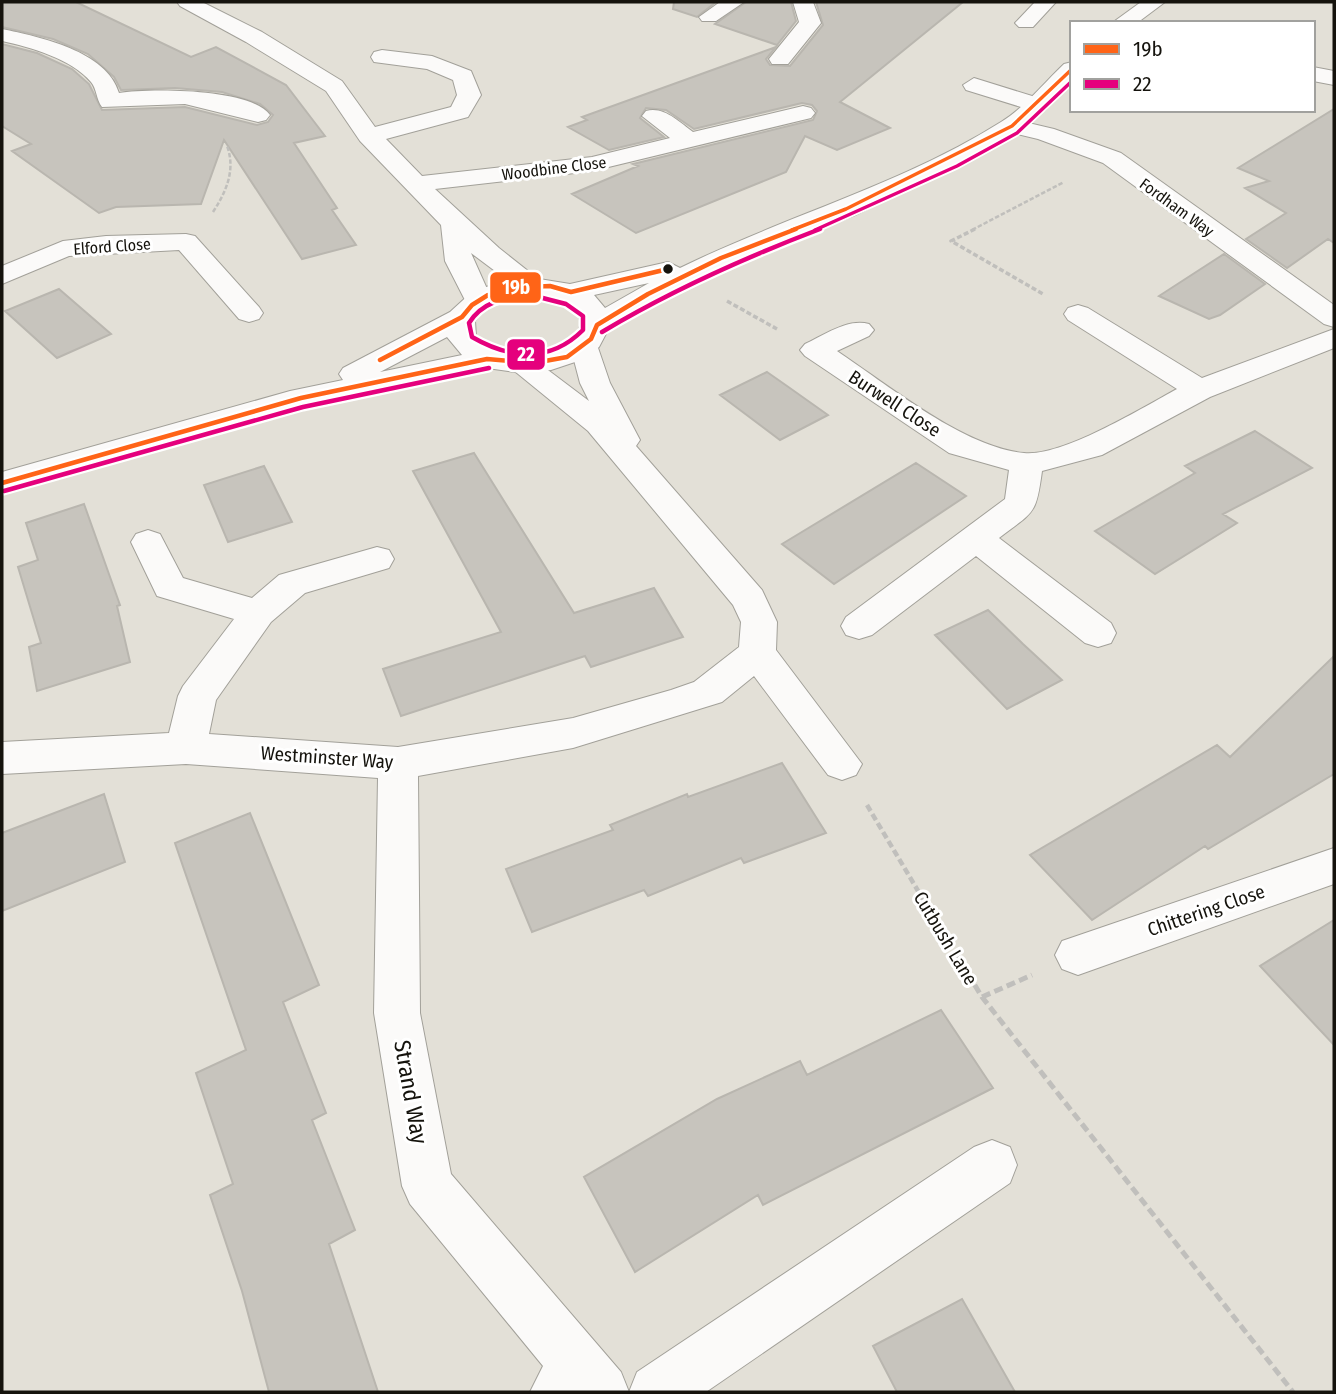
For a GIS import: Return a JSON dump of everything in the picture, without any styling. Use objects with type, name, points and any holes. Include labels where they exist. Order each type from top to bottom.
[{"type":"street","points":[[187,2],[254,37],[334,86],[369,135],[454,223],[489,254],[533,286]]},
{"type":"street","points":[[709,17],[734,2]]},
{"type":"street","points":[[780,60],[810,23],[803,2]]},
{"type":"street","points":[[1026,23],[1046,2]]},
{"type":"street","points":[[1125,21],[1155,2]]},
{"type":"street","points":[[2,35],[29,39],[85,68],[103,80],[110,102]]},
{"type":"street","points":[[369,135],[460,112],[469,95],[463,76],[432,63],[382,57]]},
{"type":"street","points":[[2,483],[301,398],[487,359],[521,364],[561,359],[648,295],[721,258],[846,209],[953,158],[1012,126],[1070,71]]},
{"type":"street","points":[[974,85],[1037,105]]},
{"type":"street","points":[[89,114],[110,102],[150,94],[203,97],[258,115]]},
{"type":"street","name":"Woodbine Close","points":[[416,184],[592,164],[803,113]]},
{"type":"street","points":[[654,116],[690,141]]},
{"type":"street","name":"Fordham Way","points":[[1012,126],[1046,134],[1112,158],[1333,321]]},
{"type":"street","points":[[454,223],[470,309],[460,332],[466,345],[487,359]]},
{"type":"street","name":"Elford Close","points":[[2,276],[63,249],[193,234],[249,313]]},
{"type":"street","points":[[571,292],[721,258]]},
{"type":"street","points":[[301,398],[360,371],[508,288],[533,286],[571,292],[588,302],[597,314],[591,335],[596,383],[615,417],[636,467]]},
{"type":"street","points":[[1078,314],[1199,390]]},
{"type":"street","name":"Burwell Close","points":[[815,350],[960,446],[1026,464],[1091,448],[1333,321]]},
{"type":"street","points":[[815,350],[859,330]]},
{"type":"street","points":[[521,364],[599,424],[749,598],[759,622],[757,653],[842,764]]},
{"type":"street","points":[[859,626],[1021,504],[1026,464]]},
{"type":"street","points":[[976,538],[1098,633]]},
{"type":"street","points":[[148,542],[170,587],[258,613]]},
{"type":"street","points":[[186,748],[197,696],[258,613],[292,584],[377,559]]},
{"type":"street","name":"Westminster Way","points":[[2,758],[186,748],[398,763],[573,733],[676,703],[708,692],[757,653]]},
{"type":"street","name":"Strand Way","points":[[398,763],[397,1013],[428,1186],[579,1384]]},
{"type":"street","name":"Chittering Close","points":[[1078,955],[1334,866]]},
{"type":"street","points":[[657,1392],[992,1165]]},
{"type":"path","points":[[1078,314],[951,241],[1112,158]]},
{"type":"path","points":[[722,298],[815,350]]},
{"type":"path","name":"Cutbush Lane","points":[[842,764],[982,997],[1293,1392]]},
{"type":"building","points":[[2,2],[76,2],[191,57],[216,47],[286,85],[325,136],[294,143],[337,208],[332,210],[356,245],[302,259],[224,140],[201,204],[116,207],[99,213],[12,151],[31,144],[2,126],[2,44],[37,53],[72,69],[89,84],[102,110],[185,107],[257,125],[268,122],[273,115],[260,104],[222,92],[175,88],[121,90],[114,77],[88,54],[53,39],[2,27]]},
{"type":"building","points":[[674,2],[716,2],[697,17],[673,9]]},
{"type":"building","points":[[746,2],[791,2],[796,21],[777,45],[715,24]]},
{"type":"building","points":[[816,2],[963,2],[840,102],[890,128],[837,150],[805,136],[786,172],[636,233],[572,194],[638,166],[633,164],[813,120],[817,111],[812,105],[802,103],[694,129],[666,110],[646,108],[640,118],[664,137],[609,150],[568,127],[587,120],[582,117],[776,47],[766,59],[770,65],[790,66],[823,25]]},
{"type":"building","points":[[1334,109],[1334,243],[1328,239],[1287,268],[1246,239],[1286,213],[1245,188],[1269,181],[1238,168]]},
{"type":"building","points":[[1224,254],[1265,284],[1220,315],[1209,319],[1159,296]]},
{"type":"building","points":[[59,289],[111,334],[57,358],[5,311]]},
{"type":"building","points":[[767,372],[828,415],[780,440],[720,395]]},
{"type":"building","points":[[1255,431],[1312,468],[1223,514],[1237,523],[1155,574],[1095,531],[1195,473],[1185,466]]},
{"type":"building","points":[[474,453],[574,613],[654,588],[683,637],[591,667],[585,656],[401,716],[383,669],[501,632],[413,471]]},
{"type":"building","points":[[916,463],[966,496],[834,584],[782,544]]},
{"type":"building","points":[[264,466],[292,522],[228,542],[204,485]]},
{"type":"building","points":[[84,504],[120,605],[117,606],[130,662],[37,691],[29,647],[41,643],[18,567],[38,560],[26,523]]},
{"type":"building","points":[[988,610],[1062,680],[1007,709],[935,635]]},
{"type":"building","points":[[1334,656],[1334,774],[1208,849],[1205,846],[1092,920],[1030,855],[1217,745],[1230,757]]},
{"type":"building","points":[[782,763],[826,833],[744,863],[741,858],[648,896],[644,890],[532,932],[506,869],[613,830],[610,825],[687,794],[688,797]]},
{"type":"building","points":[[104,794],[125,862],[2,911],[2,833]]},
{"type":"building","points":[[250,813],[319,985],[283,1002],[326,1113],[312,1120],[355,1230],[329,1244],[378,1392],[269,1392],[242,1291],[210,1195],[233,1184],[196,1073],[246,1050],[175,843]]},
{"type":"building","points":[[1334,920],[1334,1045],[1260,966]]},
{"type":"building","points":[[941,1010],[993,1088],[763,1205],[758,1195],[635,1272],[584,1177],[717,1099],[800,1061],[807,1075]]},
{"type":"building","points":[[962,1299],[1015,1392],[897,1392],[873,1346]]},
{"type":"transit line","name":"19b","points":[[2,483],[301,398],[487,359],[534,363],[567,357],[591,339],[597,325],[648,294],[721,258],[846,209],[1012,126],[1070,71]]},
{"type":"transit line","name":"22","points":[[602,332],[652,302],[725,266],[849,217],[957,166],[1017,133],[1070,83]]},
{"type":"transit line","name":"19b","points":[[380,360],[462,317],[472,305],[488,295],[508,288],[550,286],[571,292],[668,269]]},
{"type":"transit line","name":"22","points":[[527,294],[566,304],[583,316],[583,330],[571,342],[549,352],[523,355],[496,351],[472,337],[469,323],[479,310],[502,299],[527,294]]},
{"type":"transit line","name":"22","points":[[4,491],[303,407],[489,368]]}]
